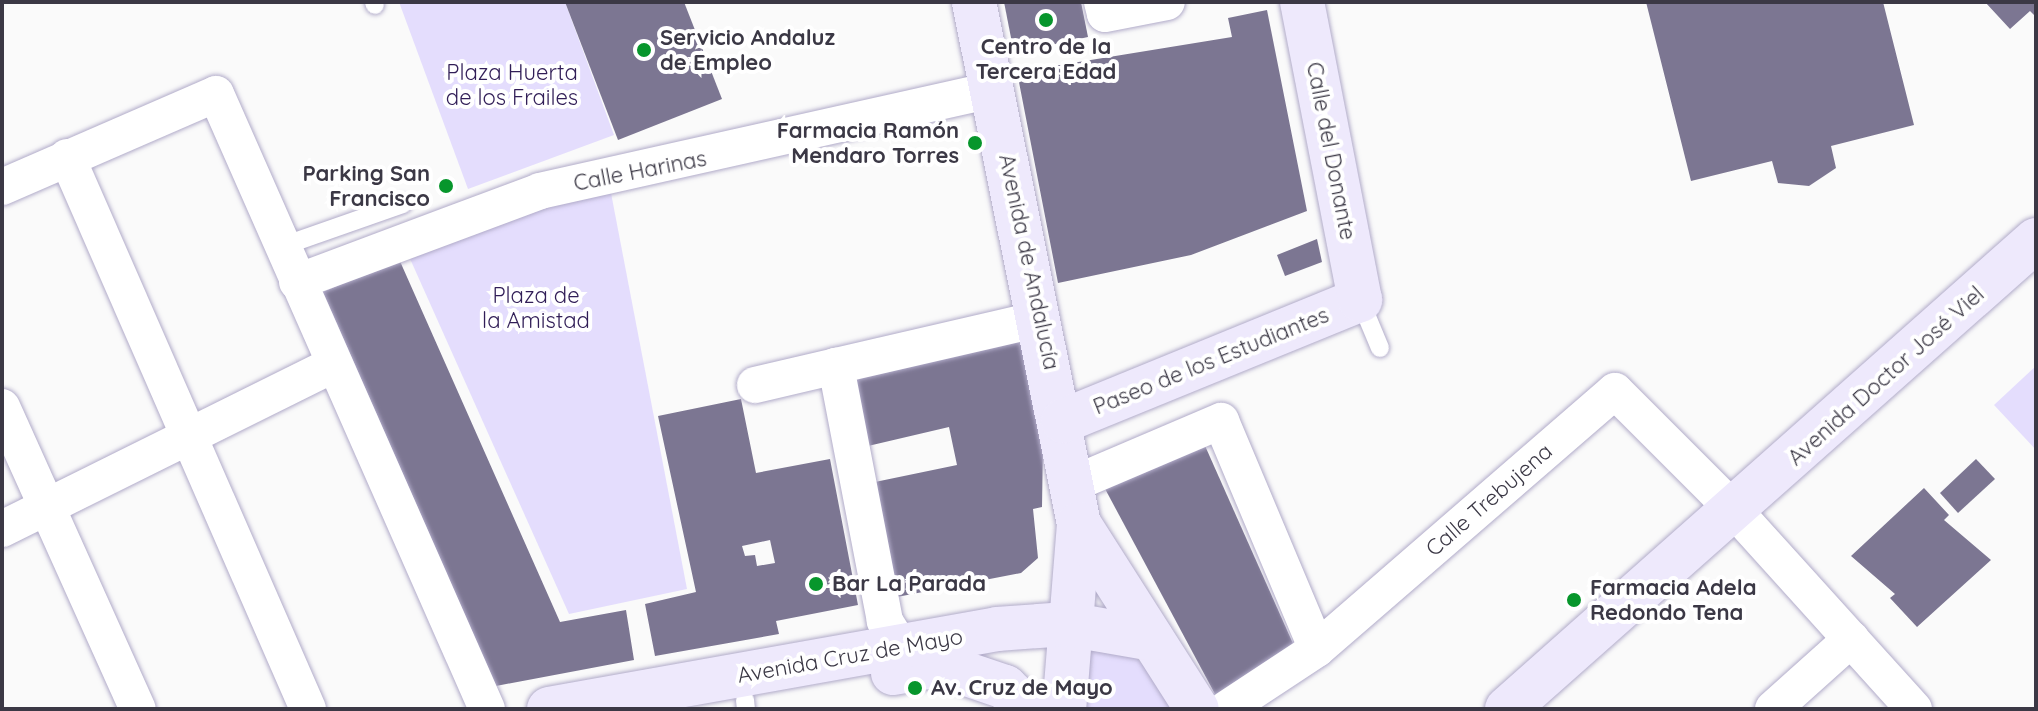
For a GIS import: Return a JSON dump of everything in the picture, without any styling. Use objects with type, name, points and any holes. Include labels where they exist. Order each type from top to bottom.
[{"type":"street","name":"Avenida de Andalucía","points":[[974,2],[1063,421],[1076,504],[1064,709]]},
{"type":"street","points":[[1102,2],[1105,14],[1167,2]]},
{"type":"street","name":"Calle del Donante","points":[[1302,2],[1360,300]]},
{"type":"street","name":"Calle Harinas","points":[[297,282],[540,191],[698,160],[993,90]]},
{"type":"street","points":[[2,187],[216,94],[487,709]]},
{"type":"street","points":[[67,157],[308,709]]},
{"type":"street","name":"Avenida Doctor José Viel","points":[[1507,709],[1735,511],[2036,240]]},
{"type":"street","name":"Paseo de los Estudiantes","points":[[1063,421],[1360,300]]},
{"type":"street","points":[[755,385],[1039,319]]},
{"type":"street","points":[[2,529],[189,432],[334,364]]},
{"type":"street","points":[[836,366],[885,621],[901,647]]},
{"type":"street","name":"Calle Trebujena","points":[[1226,709],[1317,649],[1615,391],[1735,511]]},
{"type":"street","points":[[2,407],[138,709]]},
{"type":"street","points":[[1076,504],[1221,421],[1317,649]]},
{"type":"street","name":"Avenida de Andalucía","points":[[1076,504],[1152,639],[1197,709]]},
{"type":"street","points":[[1735,511],[1914,709]]},
{"type":"street","name":"Avenida Cruz de Mayo","points":[[549,709],[901,647],[1067,624],[1152,639]]},
{"type":"street","points":[[1773,709],[1851,639]]},
{"type":"street","name":"Avenida Cruz de Mayo","points":[[694,709],[746,705],[940,665],[1005,687],[1029,709]]},
{"type":"lane","points":[[283,246],[403,204]]},
{"type":"lane","points":[[1360,300],[1380,348]]},
{"type":"green space","name":"Plaza Huerta de los Frailes","points":[[399,2],[565,2],[614,135],[468,189]]},
{"type":"green space","name":"Plaza de la Amistad","points":[[611,193],[687,589],[569,614],[407,252],[505,215]]},
{"type":"green space","points":[[2036,366],[2036,450],[1994,405]]},
{"type":"green space","points":[[1107,648],[1131,652],[1183,709],[1078,709],[1086,651]]},
{"type":"building","name":"Servicio Andaluz de Empleo","points":[[565,2],[684,2],[722,99],[618,140]]},
{"type":"building","name":"Centro de la Tercera Edad","points":[[1004,2],[1081,2],[1088,37],[1014,53]]},
{"type":"building","points":[[1646,2],[1883,2],[1914,125],[1831,146],[1836,168],[1809,186],[1778,183],[1772,161],[1691,181]]},
{"type":"building","points":[[1985,2],[2036,2],[2036,17],[2030,11],[2010,29]]},
{"type":"building","points":[[1267,10],[1307,211],[1191,255],[1058,283],[1017,72],[1232,37],[1228,18]]},
{"type":"building","points":[[1317,239],[1322,262],[1285,276],[1277,255]]},
{"type":"building","points":[[399,259],[560,622],[626,610],[634,660],[496,686],[323,292]]},
{"type":"building","points":[[1021,339],[1043,445],[1042,507],[1033,509],[1038,558],[1021,573],[897,597],[875,482],[957,465],[949,427],[868,446],[853,373]]},
{"type":"building","points":[[741,399],[756,473],[830,459],[858,605],[776,621],[779,634],[655,656],[645,604],[696,592],[658,416]],"holes":[[[770,540],[775,563],[757,566],[755,555],[745,556],[742,546]]]},
{"type":"building","points":[[1202,439],[1295,648],[1216,696],[1103,485]]},
{"type":"building","points":[[1976,459],[1995,479],[1958,513],[1940,493]]},
{"type":"building","points":[[1924,488],[1949,515],[1944,520],[1991,560],[1917,627],[1890,598],[1895,594],[1851,556]]},
{"type":"place","name":"Centro de la Tercera Edad","points":[[1046,20]]},
{"type":"place","name":"Servicio Andaluz de Empleo","points":[[644,50]]},
{"type":"place","name":"Farmacia Ramón Mendaro Torres","points":[[975,143]]},
{"type":"place","name":"Parking San Francisco","points":[[446,186]]},
{"type":"place","name":"Bar La Parada","points":[[816,584]]},
{"type":"place","name":"Farmacia Adela Redondo Tena","points":[[1574,600]]},
{"type":"place","name":"Av. Cruz de Mayo","points":[[915,688]]}]
